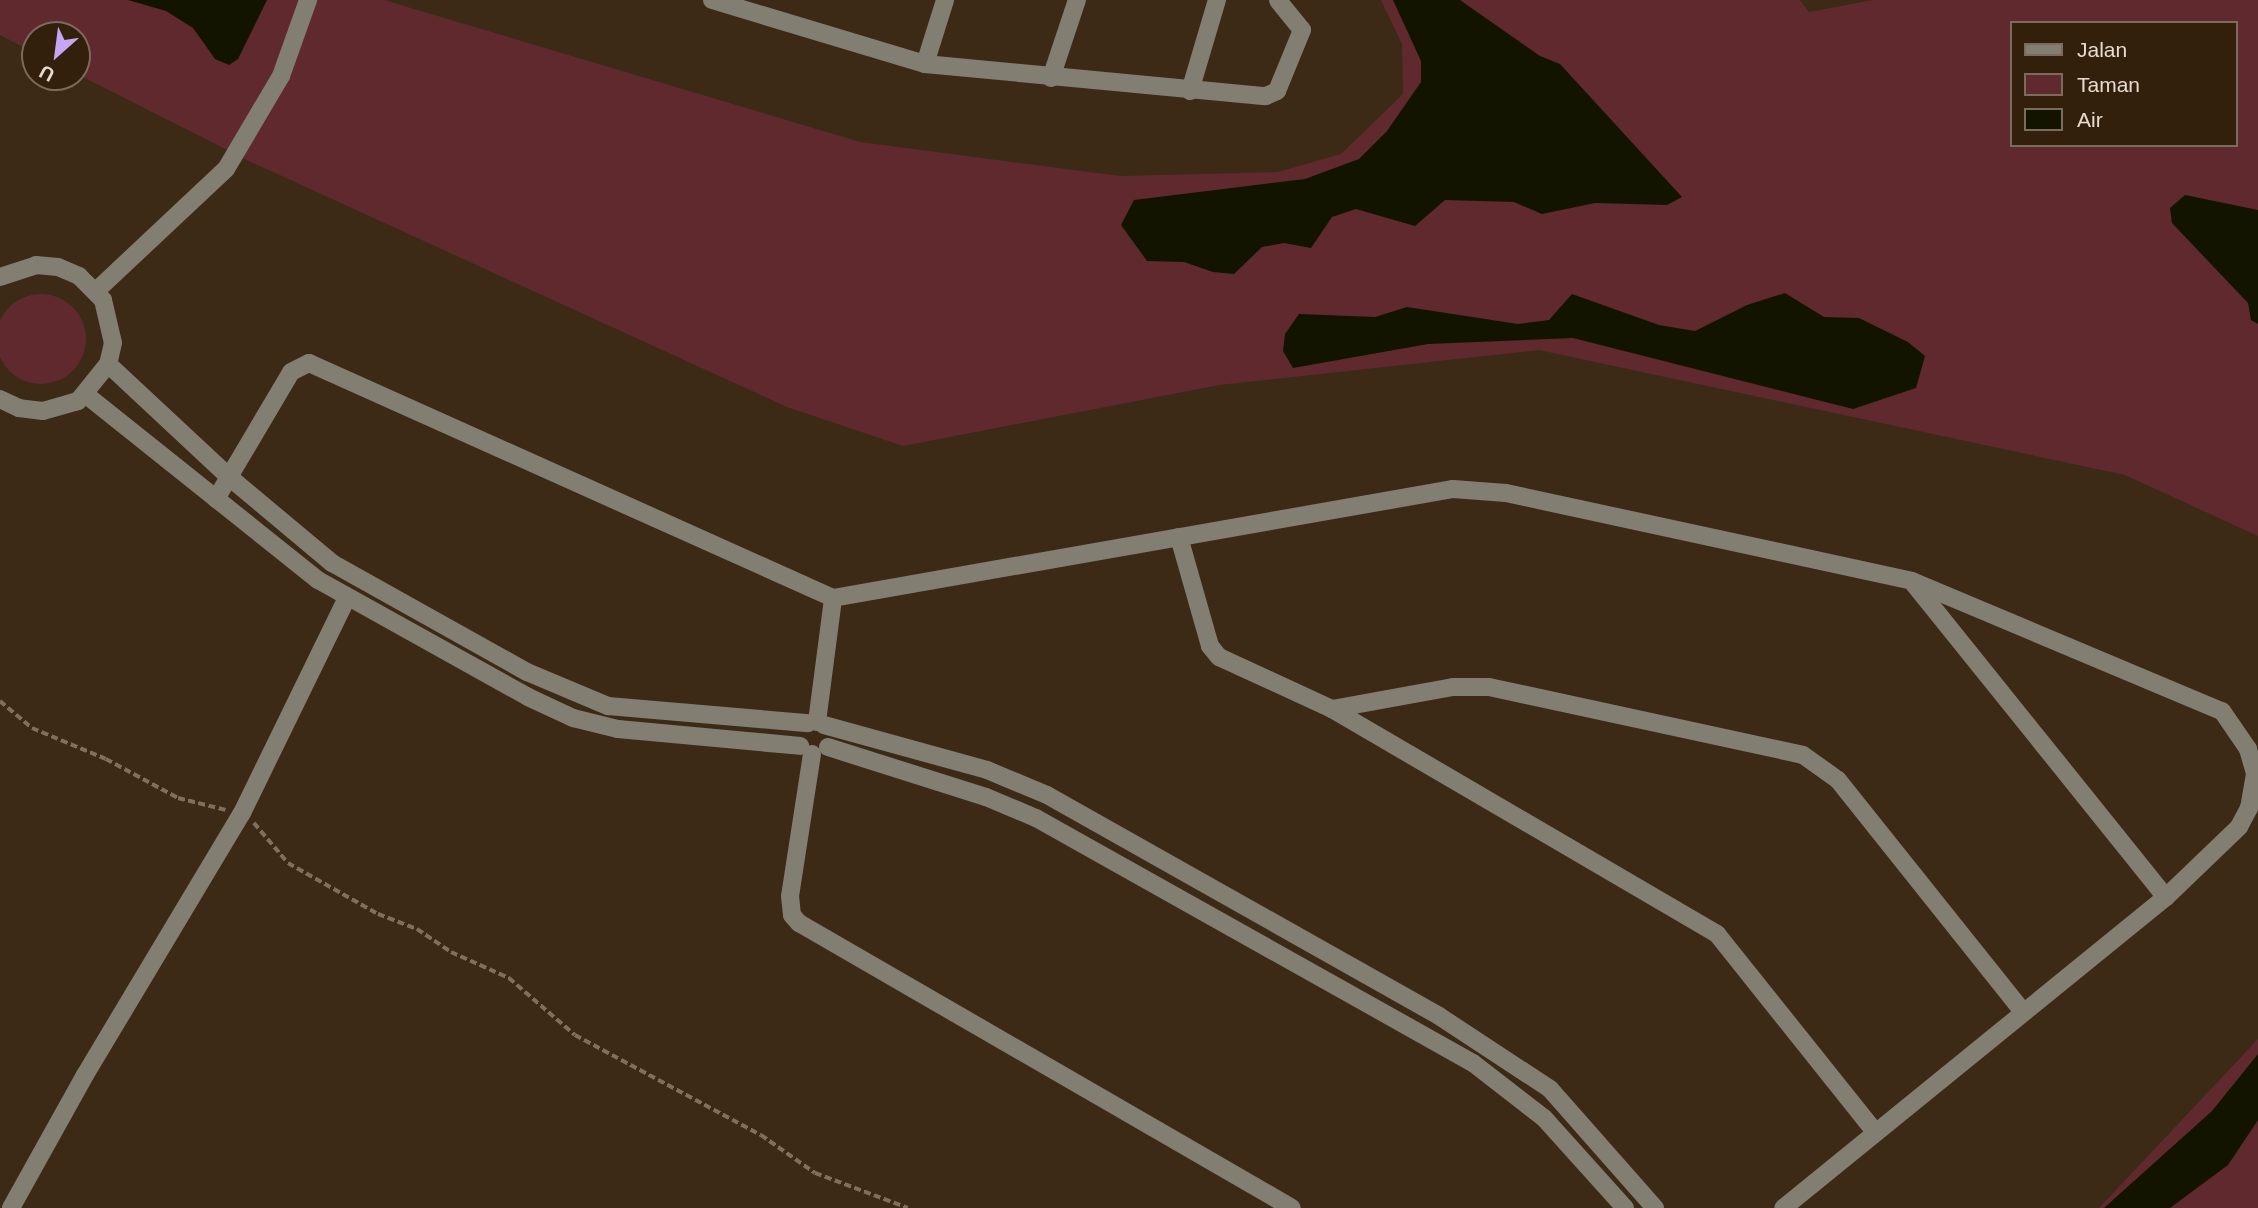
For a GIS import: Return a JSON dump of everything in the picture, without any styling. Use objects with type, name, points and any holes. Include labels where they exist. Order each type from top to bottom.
[{"type":"street","points":[[96,291],[226,169],[281,76],[308,0]]},
{"type":"street","points":[[712,0],[925,64],[1051,78],[1266,96],[1277,91],[1302,30],[1278,0]]},
{"type":"street","points":[[925,64],[945,0]]},
{"type":"street","points":[[1051,78],[1077,0]]},
{"type":"street","points":[[1190,91],[1217,0]]},
{"type":"street","points":[[0,399],[19,408],[43,411],[67,406],[85,394],[108,364],[113,332],[96,291],[58,267],[36,265],[1,274]]},
{"type":"street","points":[[216,499],[290,372],[309,363],[833,598],[1453,489],[1506,493],[1912,581],[2222,712],[2248,750],[2255,774],[2249,808],[2239,827],[2213,856],[2166,897],[1783,1208]]},
{"type":"street","points":[[108,364],[228,476],[331,563],[567,692],[608,706],[816,723],[987,770],[1047,795],[1439,1016],[1550,1089],[1655,1208]]},
{"type":"street","points":[[85,394],[216,499],[347,598],[573,718],[618,729],[813,749],[986,797],[1036,818],[1270,949],[1505,1086],[1544,1118],[1625,1208]]},
{"type":"street","points":[[1179,537],[1210,646],[1219,657],[1332,709],[1717,934],[1875,1132]]},
{"type":"street","points":[[1912,581],[2166,897]]},
{"type":"street","points":[[11,1208],[85,1075],[242,813],[347,598]]},
{"type":"street","points":[[813,749],[798,735],[816,723],[833,598]]},
{"type":"street","points":[[1332,709],[1453,687],[1489,687],[1803,755],[1838,780],[2022,1012]]},
{"type":"street","points":[[816,723],[831,738],[813,749],[790,896],[792,915],[799,923],[1292,1208]]},
{"type":"street","points":[[1270,949],[1283,928]]},
{"type":"path","points":[[0,701],[32,728],[106,759],[178,798],[242,813],[288,863],[378,914],[417,929],[451,952],[509,978],[575,1035],[761,1135],[815,1173],[908,1208]]},
{"type":"green space","points":[[0,0],[384,0],[860,142],[1120,176],[1278,172],[1341,154],[1403,94],[1402,44],[1381,0],[1800,0],[1809,12],[1873,0],[2258,0],[2258,536],[2125,475],[1539,350],[1219,385],[903,446],[787,407],[251,162],[91,81],[91,21],[21,21],[21,46],[0,35]]},
{"type":"green space","points":[[41,294],[58,297],[73,307],[85,330],[83,356],[73,371],[58,381],[41,384],[24,381],[9,371],[-1,356],[-1,322],[9,307],[24,297]]},
{"type":"green space","points":[[2258,1039],[2258,1208],[2099,1208]]},
{"type":"water","points":[[128,0],[267,0],[238,59],[229,65],[215,59],[193,28],[166,11]]},
{"type":"water","points":[[1393,0],[1460,0],[1540,56],[1560,64],[1682,197],[1667,205],[1595,203],[1542,214],[1514,202],[1445,200],[1415,226],[1356,209],[1332,217],[1311,248],[1284,243],[1262,247],[1234,274],[1213,272],[1184,262],[1147,261],[1121,225],[1134,200],[1305,179],[1359,159],[1387,131],[1421,82],[1421,61]]},
{"type":"water","points":[[2185,195],[2258,210],[2258,324],[2251,320],[2248,303],[2172,223],[2170,208]]},
{"type":"water","points":[[1785,293],[1824,317],[1859,318],[1908,342],[1925,356],[1916,388],[1853,409],[1573,338],[1428,344],[1293,368],[1283,351],[1285,334],[1299,314],[1375,317],[1407,307],[1518,324],[1549,320],[1572,294],[1659,325],[1695,331],[1747,305]]},
{"type":"water","points":[[2258,1054],[2258,1120],[2228,1165],[2170,1208],[2104,1208],[2212,1111]]}]
